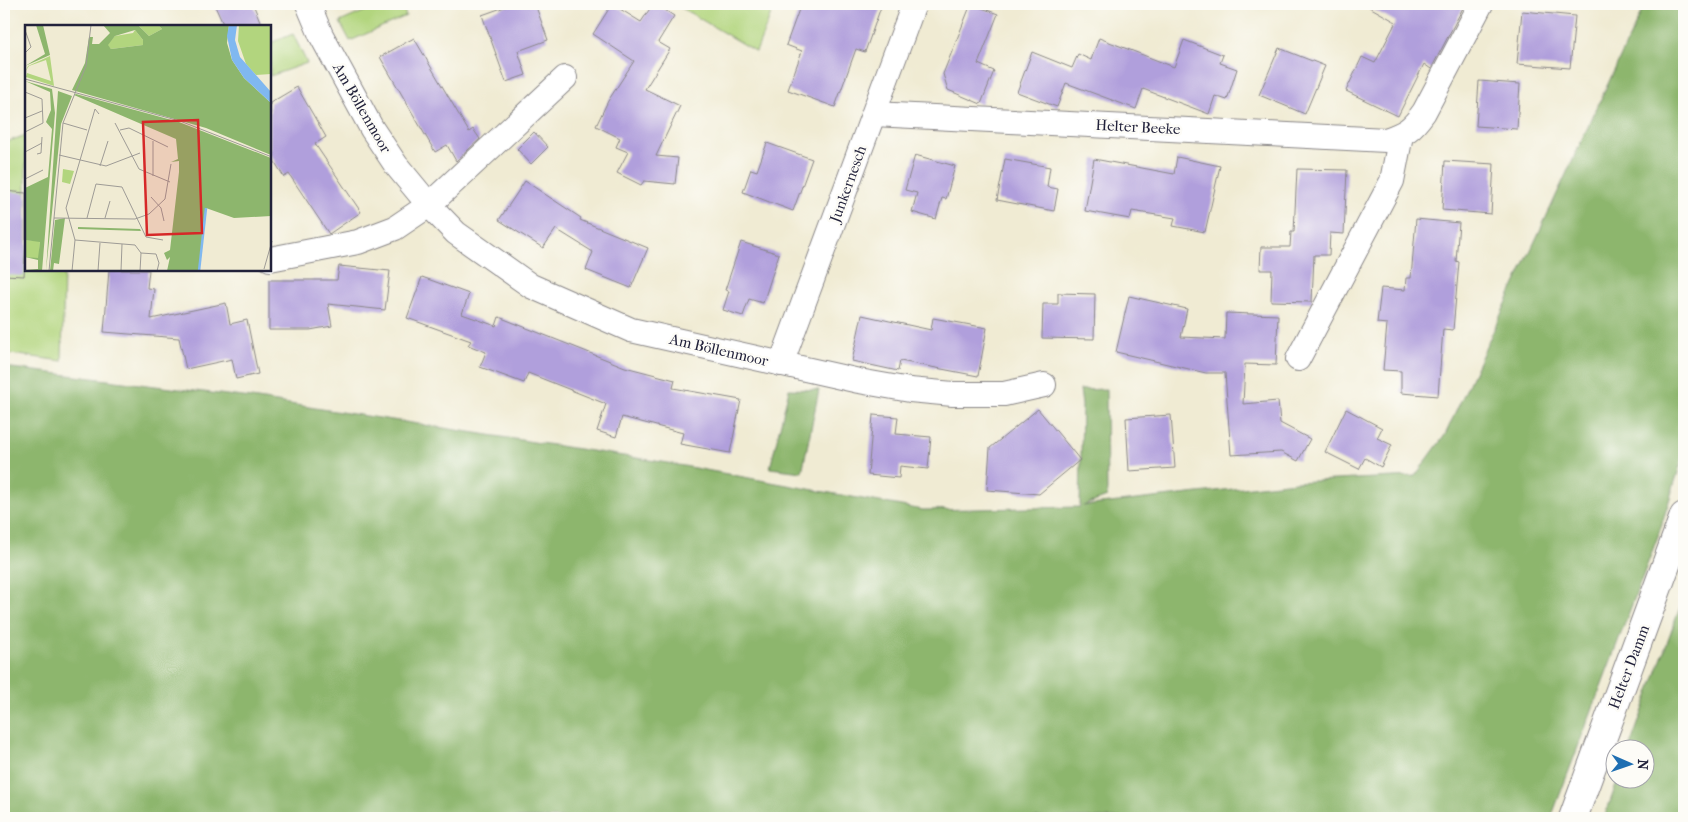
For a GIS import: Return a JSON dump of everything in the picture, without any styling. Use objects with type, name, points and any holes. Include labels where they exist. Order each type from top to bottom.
[{"type":"street","name":"Am Böllenmoor","points":[[308,4],[321,35],[372,130],[396,165],[429,205],[456,232],[531,286],[631,330],[781,364],[910,390],[953,394],[1004,394],[1044,385]]},
{"type":"street","name":"Junkernesch","points":[[781,364],[914,4]]},
{"type":"street","points":[[1298,359],[1392,181],[1401,135],[1414,126],[1424,112],[1481,4]]},
{"type":"street","points":[[271,259],[358,242],[395,228],[429,205],[565,78]]},
{"type":"street","name":"Helter Beeke","points":[[874,114],[1386,140],[1401,135]]},
{"type":"street","name":"Helter Damm","points":[[1573,818],[1684,516]]},
{"type":"green space","points":[[381,4],[402,4],[406,16],[350,41],[340,22]]},
{"type":"green space","points":[[675,4],[775,4],[756,52]]},
{"type":"green space","points":[[1645,4],[1684,4],[1684,453],[1658,536],[1551,818],[4,818],[4,367],[251,398],[662,462],[923,510],[1080,507],[1082,405],[1080,390],[1106,389],[1107,497],[1083,506],[1295,482],[1415,476],[1445,435]]},
{"type":"green space","points":[[293,34],[307,63],[271,76],[271,43]]},
{"type":"green space","points":[[25,135],[25,271],[64,271],[62,361],[4,353],[4,143]]},
{"type":"green space","points":[[789,389],[819,390],[802,472],[770,468]]},
{"type":"green space","points":[[1684,596],[1684,818],[1604,818],[1614,790],[1656,790],[1656,740],[1632,740]]},
{"type":"building","points":[[214,4],[253,4],[262,25],[224,25]]},
{"type":"building","points":[[513,4],[535,4],[548,40],[518,51],[526,75],[506,82],[482,15]]},
{"type":"building","points":[[612,4],[641,22],[653,4],[674,16],[658,42],[670,49],[645,89],[680,106],[656,156],[678,158],[675,184],[644,181],[641,185],[617,173],[628,152],[616,147],[620,138],[596,126],[608,101],[634,61],[593,34]]},
{"type":"building","points":[[801,4],[882,4],[865,52],[856,49],[835,107],[788,90],[802,51],[786,45]]},
{"type":"building","points":[[971,4],[998,14],[978,64],[994,71],[981,104],[948,90],[943,74]]},
{"type":"building","points":[[1364,4],[1465,4],[1431,69],[1424,64],[1398,116],[1346,91],[1362,57],[1375,63],[1396,22]]},
{"type":"building","points":[[1522,11],[1575,16],[1570,68],[1517,64]]},
{"type":"building","points":[[414,38],[469,132],[473,129],[480,139],[456,161],[447,145],[435,152],[380,57]]},
{"type":"building","points":[[1099,38],[1174,67],[1184,40],[1223,55],[1220,63],[1237,69],[1227,100],[1215,96],[1209,114],[1143,89],[1136,109],[1066,83],[1057,107],[1017,92],[1032,52],[1072,68],[1078,54],[1091,60]]},
{"type":"building","points":[[1279,48],[1325,66],[1305,114],[1259,95]]},
{"type":"building","points":[[1479,81],[1520,84],[1517,129],[1476,126]]},
{"type":"building","points":[[297,87],[326,137],[315,144],[361,212],[329,234],[289,174],[284,177],[271,156],[271,102]]},
{"type":"building","points":[[534,132],[548,147],[531,164],[517,149]]},
{"type":"building","points":[[767,143],[812,159],[793,211],[743,192],[751,169],[757,171]]},
{"type":"building","points":[[915,155],[955,166],[946,199],[942,198],[936,219],[912,212],[917,193],[905,190]]},
{"type":"building","points":[[1177,157],[1220,166],[1205,232],[1173,226],[1175,218],[1132,211],[1130,219],[1085,211],[1094,159],[1174,174]]},
{"type":"building","points":[[1005,159],[1050,167],[1047,187],[1058,189],[1054,211],[997,200]]},
{"type":"building","points":[[1445,161],[1494,164],[1491,214],[1442,210]]},
{"type":"building","points":[[1297,169],[1347,170],[1344,234],[1330,233],[1329,255],[1314,255],[1312,302],[1271,301],[1272,270],[1260,270],[1261,247],[1290,247],[1291,232],[1294,232]]},
{"type":"building","points":[[525,181],[581,218],[580,220],[648,248],[631,288],[586,270],[593,252],[556,229],[543,248],[499,220]]},
{"type":"building","points":[[4,191],[25,193],[24,276],[4,275]]},
{"type":"building","points":[[1416,219],[1459,223],[1456,261],[1459,262],[1453,330],[1443,329],[1438,396],[1401,393],[1401,371],[1383,370],[1387,324],[1377,323],[1381,288],[1405,290],[1406,278],[1411,278]]},
{"type":"building","points":[[741,242],[779,254],[763,303],[749,299],[743,316],[723,310],[729,291],[725,290]]},
{"type":"building","points":[[339,266],[390,271],[385,310],[328,304],[332,326],[310,330],[269,330],[269,280],[337,280]]},
{"type":"building","points":[[109,271],[149,271],[147,288],[154,289],[151,319],[226,303],[230,324],[247,320],[258,374],[236,379],[232,359],[186,369],[179,338],[104,332]]},
{"type":"building","points":[[422,277],[469,294],[462,314],[496,326],[499,317],[625,367],[675,380],[673,388],[741,400],[730,453],[680,444],[683,433],[622,417],[616,437],[597,431],[606,404],[528,373],[524,383],[480,367],[486,352],[468,345],[471,341],[407,318]]},
{"type":"building","points":[[1058,293],[1095,294],[1094,339],[1042,338],[1043,304],[1058,304]]},
{"type":"building","points":[[1129,296],[1187,309],[1181,337],[1225,339],[1226,313],[1278,315],[1276,365],[1245,364],[1243,404],[1278,401],[1280,423],[1310,439],[1298,461],[1281,452],[1231,455],[1225,373],[1206,373],[1116,352]]},
{"type":"building","points":[[862,315],[931,330],[933,318],[987,328],[978,376],[900,361],[898,371],[852,361]]},
{"type":"building","points":[[1038,409],[1080,460],[1039,494],[987,490],[990,448]]},
{"type":"building","points":[[1346,409],[1382,428],[1377,438],[1392,445],[1381,467],[1365,458],[1359,469],[1325,452]]},
{"type":"building","points":[[873,415],[898,417],[896,434],[931,437],[928,469],[900,466],[899,478],[868,475]]},
{"type":"building","points":[[1171,415],[1175,468],[1129,471],[1126,418]]}]
